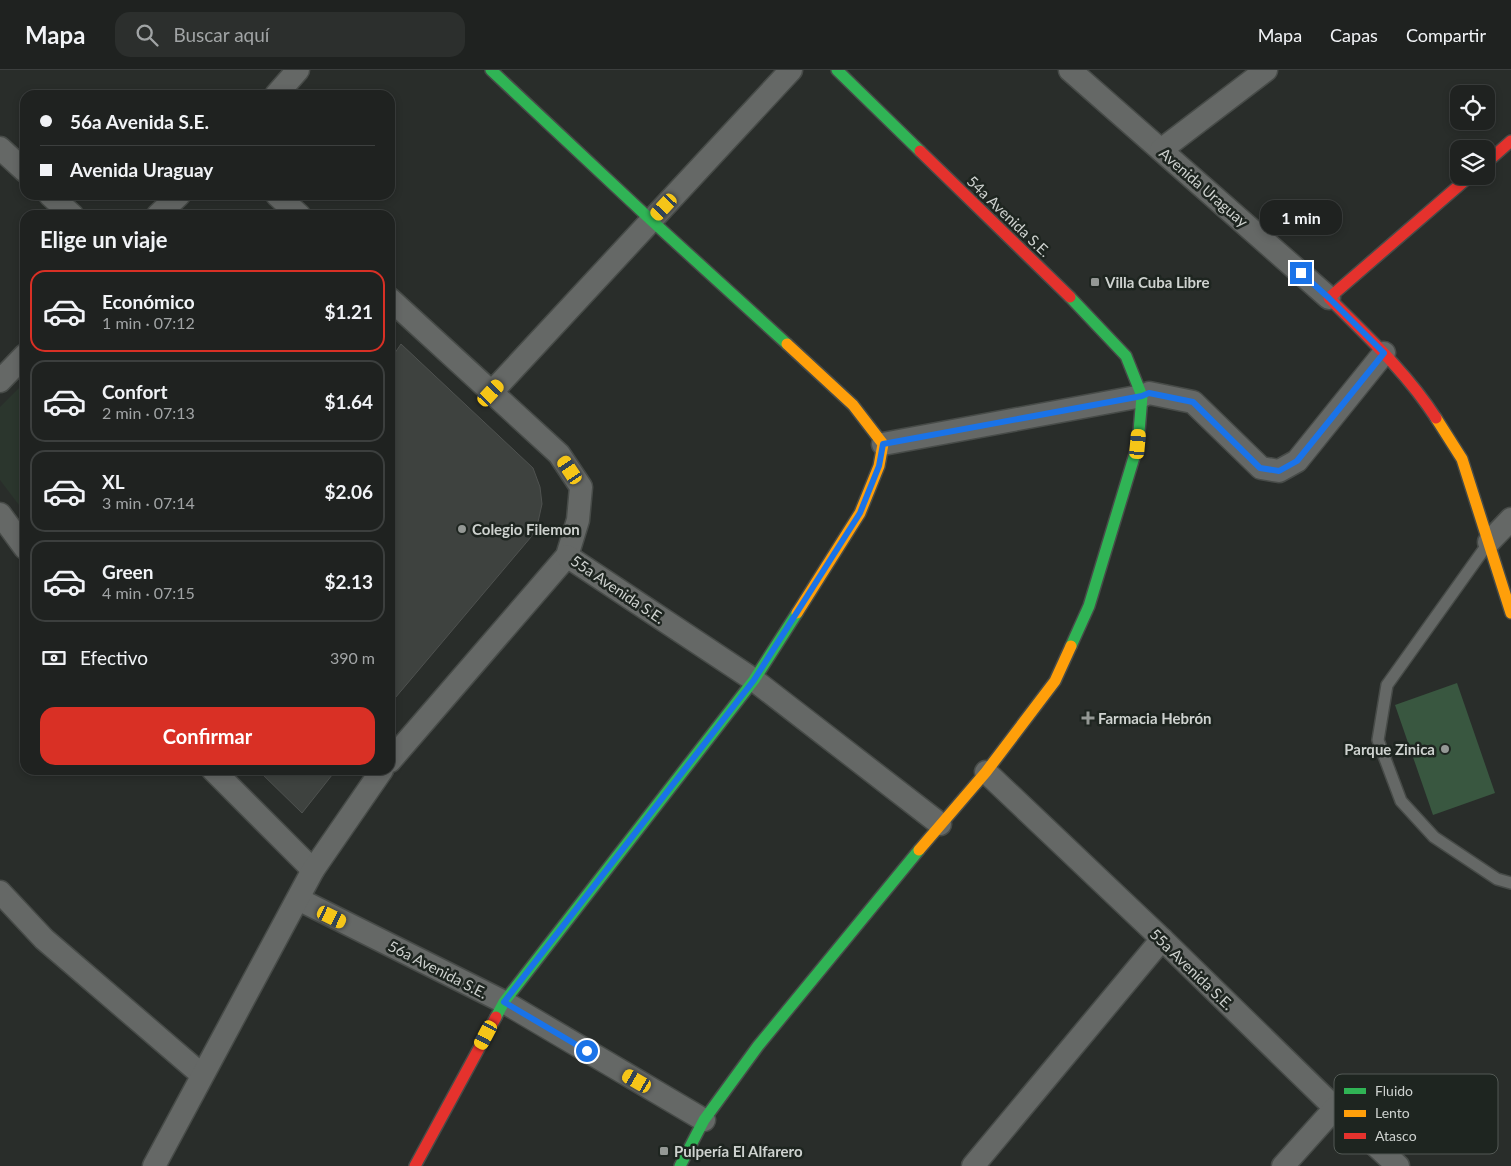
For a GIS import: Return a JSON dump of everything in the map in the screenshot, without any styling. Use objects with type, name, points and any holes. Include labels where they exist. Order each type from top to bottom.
[{"type":"street","points":[[280,90],[298,70]]},
{"type":"street","points":[[415,1166],[504,1002],[754,680],[860,513],[879,466],[883,444],[853,405],[491,70]]},
{"type":"street","points":[[491,393],[791,70]]},
{"type":"street","name":"54a Avenida S.E.","points":[[837,70],[1075,302],[1126,356],[1142,396]]},
{"type":"street","name":"Avenida Uraguay","points":[[1070,70],[1329,298],[1384,353],[1427,404],[1462,459],[1511,613]]},
{"type":"street","points":[[1161,150],[1266,70]]},
{"type":"street","points":[[1495,155],[1511,141]]},
{"type":"street","points":[[0,148],[20,166]]},
{"type":"street","points":[[1329,298],[1460,185]]},
{"type":"street","points":[[56,200],[66,210]]},
{"type":"street","points":[[163,210],[174,200]]},
{"type":"street","points":[[282,200],[294,210]]},
{"type":"street","name":"55a Avenida S.E.","points":[[395,304],[559,454],[581,486],[578,520],[566,556],[754,680],[940,824]]},
{"type":"street","points":[[883,444],[1142,396],[1149,393],[1193,402],[1260,468],[1279,471],[1297,461],[1384,353]]},
{"type":"street","points":[[0,381],[20,360]]},
{"type":"street","points":[[680,1166],[704,1120],[758,1046],[940,824],[986,772],[1055,682],[1089,606],[1138,444],[1142,396]]},
{"type":"street","points":[[0,514],[20,541]]},
{"type":"street","points":[[1489,542],[1511,520]]},
{"type":"street","points":[[395,755],[566,556]]},
{"type":"street","name":"55a Avenida S.E.","points":[[986,772],[1162,939],[1334,1107]]},
{"type":"street","points":[[219,775],[313,870]]},
{"type":"street","points":[[154,1166],[313,870],[379,775]]},
{"type":"street","points":[[0,892],[44,939],[202,1075]]},
{"type":"street","name":"56a Avenida S.E.","points":[[298,900],[504,1002],[704,1120]]},
{"type":"street","points":[[973,1166],[1162,939]]},
{"type":"street","points":[[1283,1166],[1334,1109]]},
{"type":"street","name":"55a Avenida S.E.","points":[[1385,1154],[1398,1166]]},
{"type":"lane","points":[[1489,542],[1387,685],[1378,740],[1401,802],[1434,837],[1497,879],[1511,883]]},
{"type":"shaded area","points":[[20,387],[20,506],[0,480],[0,407]]},
{"type":"green space","name":"Parque Zinica","points":[[1457,683],[1495,793],[1433,815],[1395,705]]},
{"type":"building","name":"Colegio Filemon","points":[[401,344],[533,468],[540,487],[542,504],[538,522],[531,537],[395,698],[395,353]]},
{"type":"building","points":[[263,775],[332,775],[302,813]]},
{"type":"traffic: fast","points":[[491,70],[787,344]]},
{"type":"traffic: fast","points":[[837,70],[920,151]]},
{"type":"traffic: fast","points":[[1070,297],[1126,356],[1142,396],[1138,444],[1089,606],[1071,646]]},
{"type":"traffic: fast","points":[[496,1017],[504,1002],[754,680],[797,613]]},
{"type":"traffic: fast","points":[[680,1166],[704,1120],[758,1046],[919,850]]},
{"type":"traffic: slow","points":[[787,344],[853,405],[883,444],[879,466],[860,513],[797,613]]},
{"type":"traffic: slow","points":[[1436,418],[1462,459],[1511,613]]},
{"type":"traffic: slow","points":[[919,850],[986,772],[1055,681],[1071,646]]},
{"type":"traffic: jam","points":[[1495,155],[1511,141]]},
{"type":"traffic: jam","points":[[920,151],[1070,297]]},
{"type":"traffic: jam","points":[[1436,418],[1425,401],[1399,370],[1329,298],[1460,185]]},
{"type":"traffic: jam","points":[[415,1166],[496,1017]]},
{"type":"place","name":"Villa Cuba Libre","points":[[1095,282]]},
{"type":"place","name":"Colegio Filemon","points":[[462,529]]},
{"type":"place","name":"Farmacia Hebrón","points":[[1088,718]]},
{"type":"place","name":"Parque Zinica","points":[[1445,749]]},
{"type":"place","name":"Pulpería El Alfarero","points":[[664,1151]]},
{"type":"route","points":[[587,1051],[504,1002],[754,680],[860,513],[879,466],[883,444],[1142,396],[1149,393],[1193,402],[1260,468],[1279,471],[1297,461],[1384,353],[1301,273]]}]
